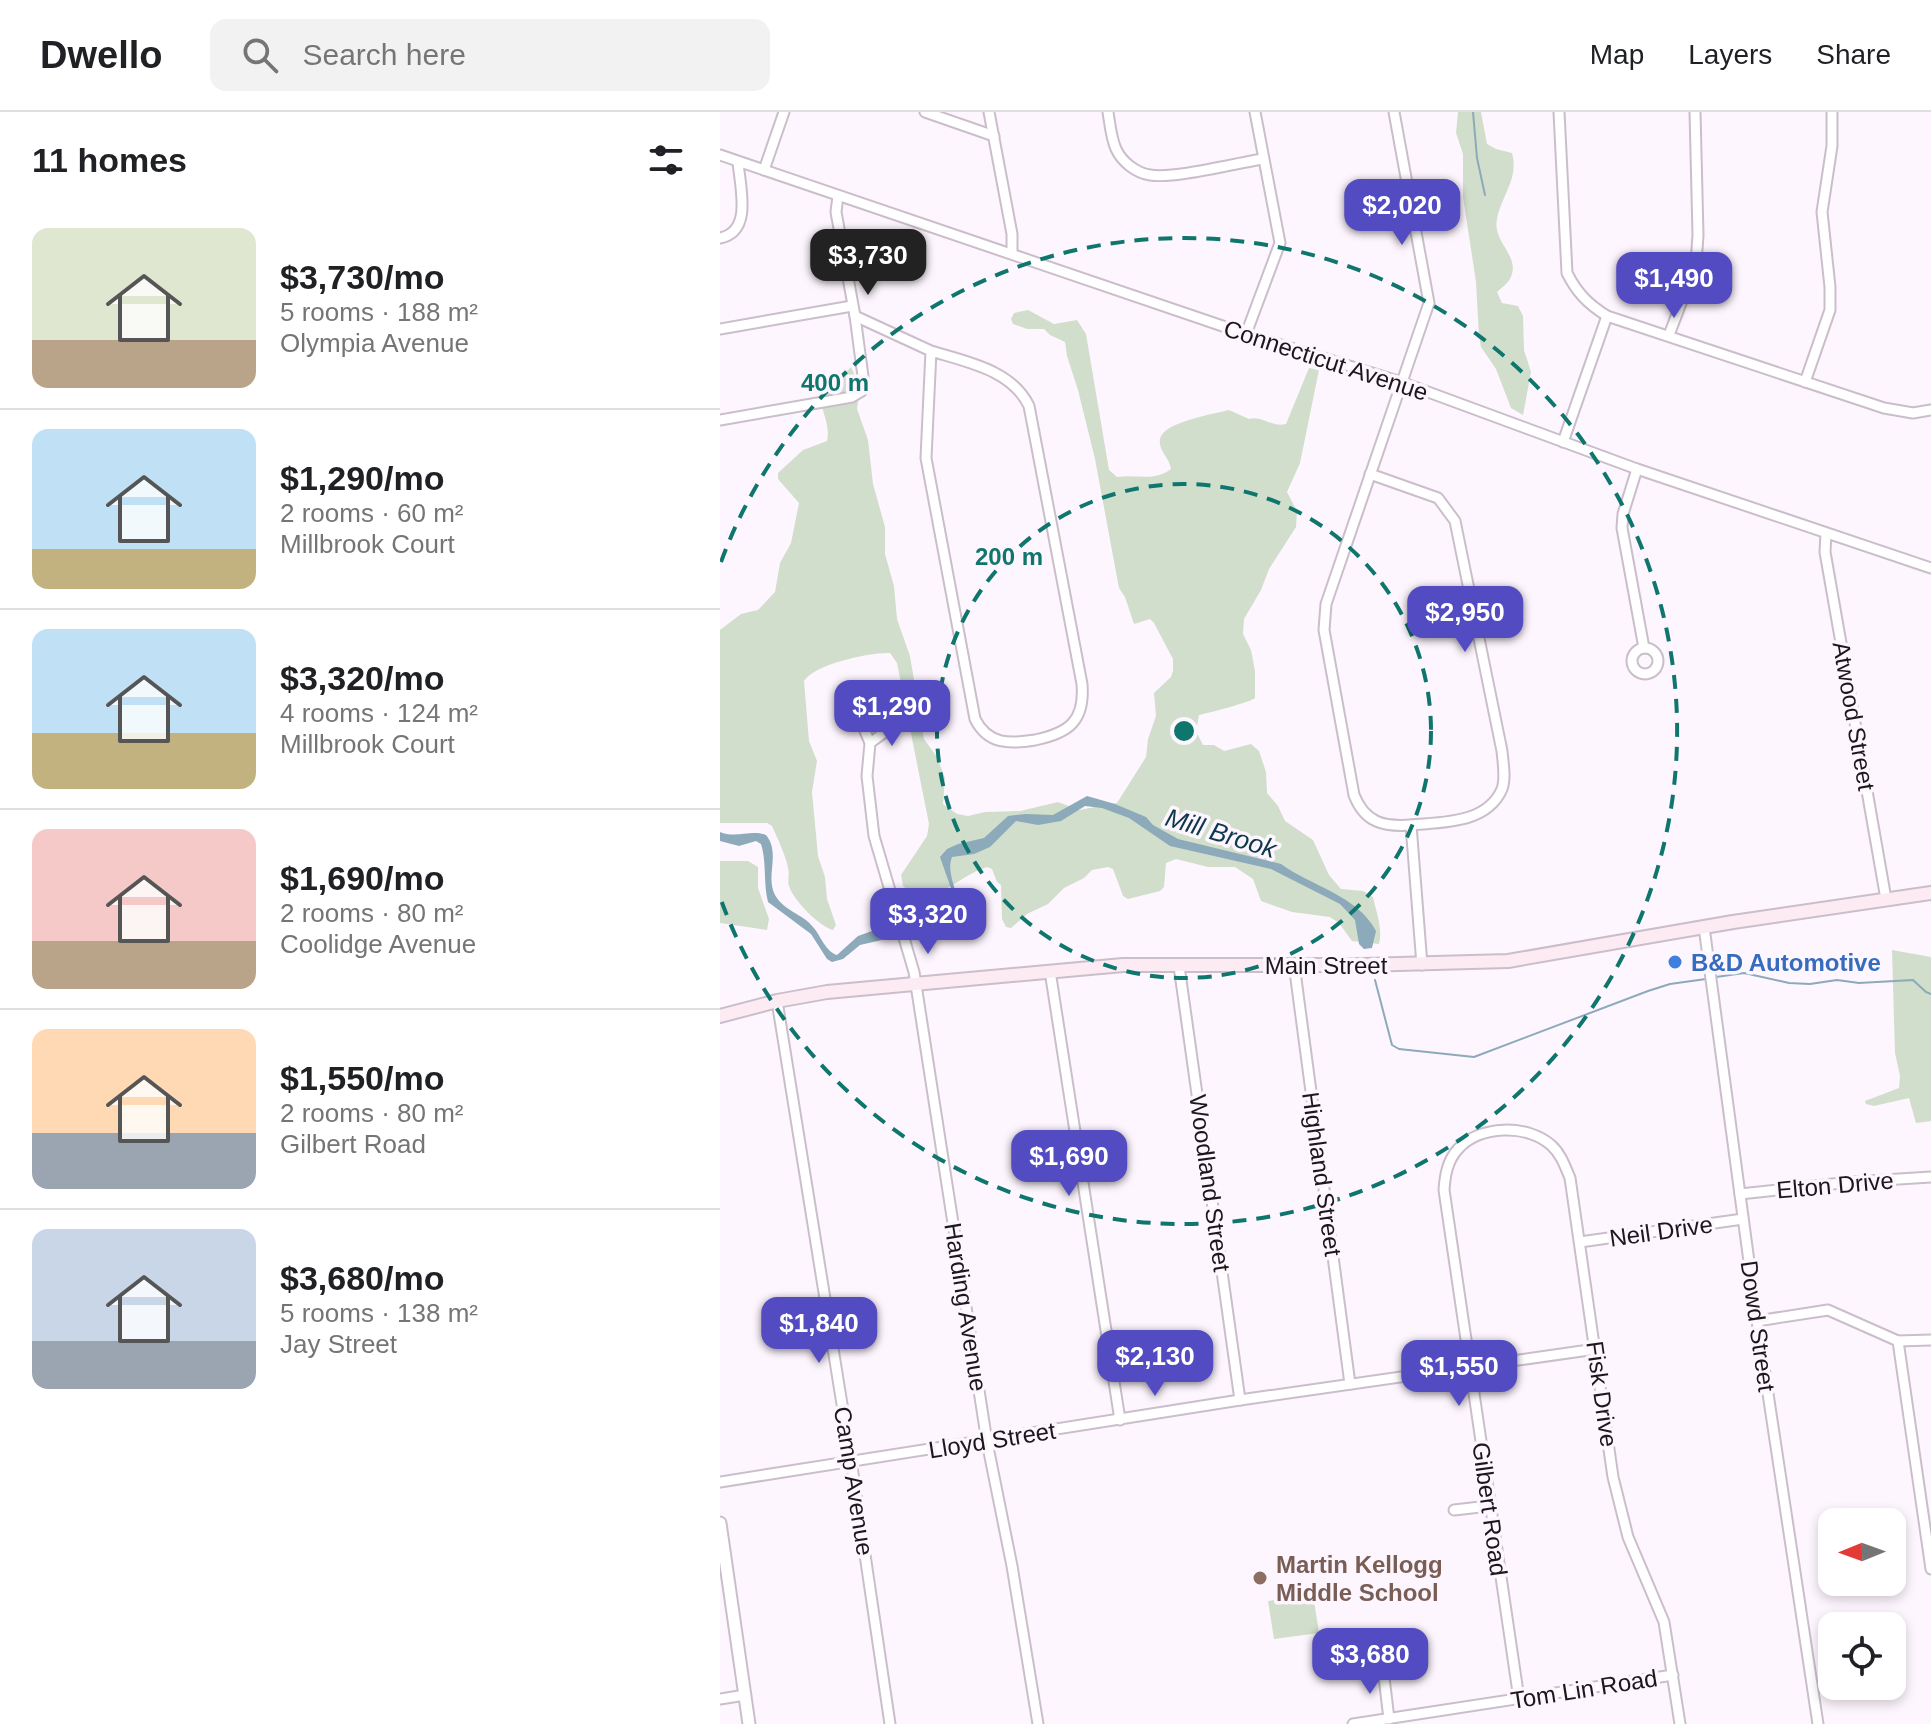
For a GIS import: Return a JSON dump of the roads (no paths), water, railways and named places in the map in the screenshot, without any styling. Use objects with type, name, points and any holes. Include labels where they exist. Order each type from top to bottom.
[{"type":"main road","name":"Main Street","points":[[720,1016],[827,992],[1123,965],[1422,965],[1508,961],[1704,927],[1931,893]]},
{"type":"street","points":[[764,170],[784,112]]},
{"type":"street","points":[[925,112],[994,136]]},
{"type":"street","points":[[989,112],[1012,234],[1012,254]]},
{"type":"street","points":[[1108,112],[1121,157],[1147,175],[1168,175],[1263,159]]},
{"type":"street","points":[[1246,334],[1280,243],[1255,112]]},
{"type":"street","points":[[1370,474],[1438,498],[1455,521],[1502,751],[1502,788],[1493,802],[1464,820],[1388,827],[1374,821],[1358,806],[1324,630],[1326,604],[1401,382],[1429,303],[1394,112]]},
{"type":"street","points":[[1559,112],[1567,273],[1576,291],[1587,303],[1607,316],[1884,408],[1913,413],[1931,410]]},
{"type":"street","points":[[1669,335],[1696,264],[1695,112]]},
{"type":"street","points":[[1805,382],[1830,310],[1822,212],[1832,146],[1832,112]]},
{"type":"street","name":"Connecticut Avenue","points":[[720,155],[1246,334],[1401,382],[1637,469],[1931,568]]},
{"type":"street","points":[[720,238],[740,227],[738,162]]},
{"type":"street","points":[[720,420],[852,397],[862,391],[864,384],[854,311],[836,212],[838,196]]},
{"type":"street","points":[[720,329],[854,311],[931,351],[1004,378],[1016,387],[1029,406],[1082,684],[1080,712],[1061,734],[1013,744],[1001,742],[990,737],[975,719],[926,458],[931,351]]},
{"type":"street","points":[[1563,442],[1607,316]]},
{"type":"street","points":[[1637,469],[1623,514],[1622,528],[1644,648]]},
{"type":"street","name":"Atwood Street","points":[[1826,533],[1825,552],[1886,899]]},
{"type":"street","name":"Harding Avenue","points":[[870,743],[889,729],[893,716],[886,701],[869,700],[864,704],[862,724],[870,743],[867,776],[874,836],[916,984],[987,1442],[1012,1566],[1038,1724]]},
{"type":"street","points":[[1411,825],[1422,965]]},
{"type":"street","name":"Dowd Street","points":[[1704,927],[1757,1321],[1818,1724]]},
{"type":"street","name":"Highland Street","points":[[1294,964],[1350,1384]]},
{"type":"street","name":"Woodland Street","points":[[1179,966],[1240,1400]]},
{"type":"street","points":[[1050,971],[1120,1420]]},
{"type":"street","name":"Camp Avenue","points":[[777,1001],[890,1724]]},
{"type":"street","name":"Fisk Drive","points":[[1471,1138],[1512,1130],[1529,1133],[1552,1146],[1563,1159],[1570,1178],[1613,1477],[1628,1537],[1664,1622],[1680,1724]]},
{"type":"street","name":"Gilbert Road","points":[[1471,1138],[1449,1161],[1444,1190],[1519,1699]]},
{"type":"street","name":"Elton Drive","points":[[1740,1194],[1931,1177]]},
{"type":"street","name":"Neil Drive","points":[[1580,1242],[1743,1219]]},
{"type":"street","points":[[1757,1321],[1828,1310],[1898,1341],[1931,1340]]},
{"type":"street","points":[[1898,1341],[1931,1569]]},
{"type":"street","name":"Lloyd Street","points":[[720,1482],[1240,1400],[1596,1349]]},
{"type":"street","points":[[1454,1510],[1489,1506]]},
{"type":"street","points":[[720,1523],[749,1724]]},
{"type":"street","points":[[1383,1669],[1389,1719]]},
{"type":"street","name":"Tom Lin Road","points":[[1353,1724],[1673,1675]]},
{"type":"street","points":[[720,1699],[745,1695]]},
{"type":"water","points":[[1087,796],[1146,817],[1153,825],[1178,839],[1281,864],[1357,908],[1376,931],[1372,948],[1364,949],[1359,944],[1355,920],[1340,904],[1271,869],[1170,846],[1129,818],[1102,808],[1085,806],[1061,821],[1038,825],[1016,821],[990,847],[974,854],[952,857],[950,865],[957,903],[952,918],[941,924],[919,924],[899,936],[860,945],[843,959],[832,962],[811,934],[768,902],[761,844],[756,841],[739,846],[720,841],[720,832],[766,835],[772,849],[771,880],[775,895],[783,905],[809,923],[826,947],[837,955],[858,936],[920,914],[942,916],[951,911],[953,894],[940,857],[947,849],[984,838],[1008,816],[1053,815]]},
{"type":"waterway","points":[[1473,112],[1477,158],[1485,195]]},
{"type":"waterway","name":"Mill Brook","points":[[1716,977],[1744,973],[1789,983],[1810,984],[1837,980],[1859,983],[1913,980],[1931,994]]},
{"type":"waterway","name":"Mill Brook","points":[[1375,980],[1392,1045],[1399,1049],[1474,1057],[1648,991],[1706,979]]},
{"type":"place","name":"B&D Automotive","points":[[1675,962]]},
{"type":"place","name":"Martin Kellogg Middle School","points":[[1260,1578]]}]
